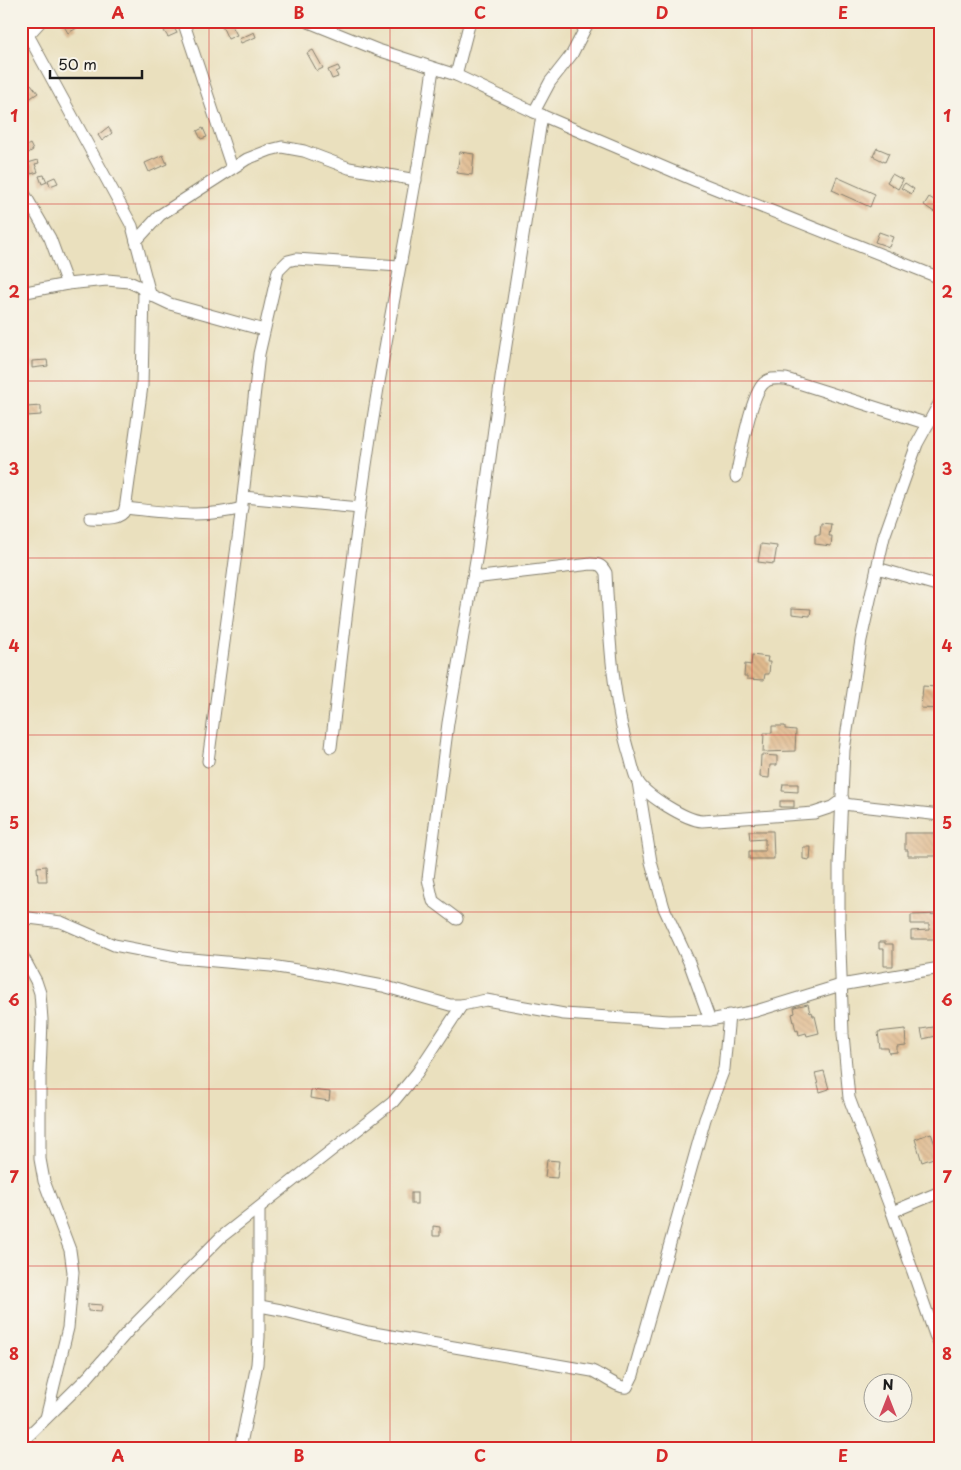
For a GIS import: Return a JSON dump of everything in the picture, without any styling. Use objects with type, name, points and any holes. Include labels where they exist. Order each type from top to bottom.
[{"type":"street","points":[[41,21],[25,39],[132,226],[147,292],[142,386],[125,508],[118,517],[90,518]]},
{"type":"street","points":[[183,21],[232,168]]},
{"type":"street","points":[[306,21],[337,27],[378,50],[456,75],[538,113],[696,181],[940,278]]},
{"type":"street","points":[[456,75],[470,21]]},
{"type":"street","points":[[457,919],[432,902],[428,878],[448,723],[473,578],[538,113],[550,82],[572,54],[589,21]]},
{"type":"street","points":[[331,747],[360,508],[399,266],[426,126],[433,68]]},
{"type":"street","points":[[136,241],[160,215],[232,168],[254,156],[282,147],[304,151],[349,168],[416,180]]},
{"type":"street","points":[[21,188],[50,238],[67,284]]},
{"type":"street","points":[[208,761],[242,503],[259,354],[278,271],[288,261],[296,259],[399,266]]},
{"type":"street","points":[[21,293],[67,284],[107,280],[128,282],[170,304],[264,330]]},
{"type":"street","points":[[736,477],[751,408],[762,384],[769,379],[786,379],[928,424]]},
{"type":"street","points":[[940,402],[917,444],[884,537],[861,640],[844,750],[839,873],[839,957],[849,1098],[892,1212],[918,1289],[940,1344]]},
{"type":"street","points":[[125,508],[211,515],[225,513],[242,503],[360,508]]},
{"type":"street","points":[[473,578],[591,564],[600,564],[606,572],[615,685],[623,734],[638,782],[651,862],[664,908],[689,962],[710,1020]]},
{"type":"street","points":[[877,568],[940,586]]},
{"type":"street","points":[[638,782],[655,798],[694,821],[814,813],[832,808],[843,801],[940,815]]},
{"type":"street","points":[[21,925],[27,918],[61,922],[114,945],[181,958],[298,970],[383,986],[450,1005],[462,1005],[486,1000],[580,1016],[669,1021],[710,1020],[756,1011],[841,985],[940,968]]},
{"type":"street","points":[[21,953],[40,992],[42,1020],[39,1081],[40,1158],[44,1182],[70,1250],[73,1272],[68,1328],[46,1418]]},
{"type":"street","points":[[21,1443],[220,1238],[393,1102],[418,1073],[462,1005]]},
{"type":"street","points":[[260,1306],[368,1332],[592,1371],[603,1375],[620,1387],[627,1386],[633,1375],[705,1119],[724,1069],[729,1015]]},
{"type":"street","points":[[892,1212],[940,1192]]},
{"type":"street","points":[[240,1449],[257,1364],[260,1306],[260,1208]]},
{"type":"building","points":[[61,21],[73,21],[77,28],[68,33]]},
{"type":"building","points":[[230,22],[237,35],[228,39],[222,26]]},
{"type":"building","points":[[173,26],[177,33],[168,37],[164,31]]},
{"type":"building","points":[[254,32],[256,37],[241,43],[239,39]]},
{"type":"building","points":[[313,50],[323,68],[317,71],[307,53]]},
{"type":"building","points":[[338,66],[340,70],[336,72],[338,77],[332,79],[328,70]]},
{"type":"building","points":[[31,84],[38,93],[26,101],[21,91]]},
{"type":"building","points":[[108,127],[112,133],[102,141],[98,135]]},
{"type":"building","points":[[203,128],[207,137],[201,139],[197,131]]},
{"type":"building","points":[[30,144],[33,150],[22,157],[21,149]]},
{"type":"building","points":[[877,148],[889,153],[885,162],[873,156]]},
{"type":"building","points":[[460,152],[474,154],[472,175],[457,173]]},
{"type":"building","points":[[163,155],[167,164],[149,172],[145,163]]},
{"type":"building","points":[[38,160],[39,163],[35,164],[38,172],[31,174],[28,163]]},
{"type":"building","points":[[892,174],[903,180],[898,189],[887,182]]},
{"type":"building","points":[[44,175],[47,182],[42,184],[39,176]]},
{"type":"building","points":[[55,177],[58,183],[50,186],[48,180]]},
{"type":"building","points":[[837,177],[875,194],[870,207],[832,190]]},
{"type":"building","points":[[905,183],[914,189],[911,194],[901,188]]},
{"type":"building","points":[[929,197],[939,203],[934,212],[924,205]]},
{"type":"building","points":[[879,232],[893,237],[889,247],[875,242]]},
{"type":"building","points":[[47,360],[48,366],[32,368],[32,361]]},
{"type":"building","points":[[41,406],[41,415],[27,416],[27,407]]},
{"type":"building","points":[[821,523],[831,524],[829,536],[832,536],[831,546],[815,544],[815,535],[820,535]]},
{"type":"building","points":[[761,544],[777,546],[774,564],[758,562]]},
{"type":"building","points":[[792,608],[811,609],[810,616],[792,614]]},
{"type":"building","points":[[752,655],[768,657],[767,662],[770,662],[769,674],[765,674],[764,680],[747,679],[747,676],[744,676],[745,664],[751,665]]},
{"type":"building","points":[[923,686],[936,687],[935,691],[940,691],[940,709],[921,708]]},
{"type":"building","points":[[772,726],[785,726],[785,729],[796,730],[795,751],[763,752],[764,733],[772,733]]},
{"type":"building","points":[[761,755],[777,756],[777,765],[770,765],[769,778],[760,777]]},
{"type":"building","points":[[783,784],[798,784],[798,792],[782,791]]},
{"type":"building","points":[[780,801],[794,801],[794,807],[780,807]]},
{"type":"building","points":[[749,831],[773,831],[774,859],[749,859],[749,851],[765,851],[765,839],[750,840]]},
{"type":"building","points":[[905,833],[937,833],[937,856],[908,856],[908,850],[905,850]]},
{"type":"building","points":[[803,847],[811,847],[810,860],[803,859]]},
{"type":"building","points":[[46,866],[47,881],[38,881],[37,867]]},
{"type":"building","points":[[940,914],[940,939],[911,939],[911,931],[929,930],[929,924],[911,924],[911,915]]},
{"type":"building","points":[[879,942],[893,944],[893,966],[884,966],[884,949],[879,949]]},
{"type":"building","points":[[808,1004],[810,1013],[812,1012],[813,1016],[815,1016],[819,1033],[807,1036],[806,1033],[799,1035],[798,1030],[796,1031],[792,1014],[795,1013],[794,1007]]},
{"type":"building","points":[[940,1026],[940,1049],[938,1049],[936,1036],[923,1039],[921,1029]]},
{"type":"building","points":[[905,1029],[906,1045],[897,1046],[897,1052],[889,1053],[888,1048],[880,1048],[878,1032]]},
{"type":"building","points":[[824,1071],[829,1089],[820,1092],[815,1073]]},
{"type":"building","points":[[311,1090],[330,1092],[329,1101],[310,1098]]},
{"type":"building","points":[[931,1133],[939,1156],[922,1162],[915,1139]]},
{"type":"building","points":[[547,1160],[559,1161],[557,1178],[545,1177]]},
{"type":"building","points":[[411,1193],[417,1193],[417,1204],[411,1204]]},
{"type":"building","points":[[433,1226],[440,1227],[440,1236],[433,1236]]},
{"type":"building","points":[[88,1304],[102,1305],[101,1312],[88,1311]]}]
